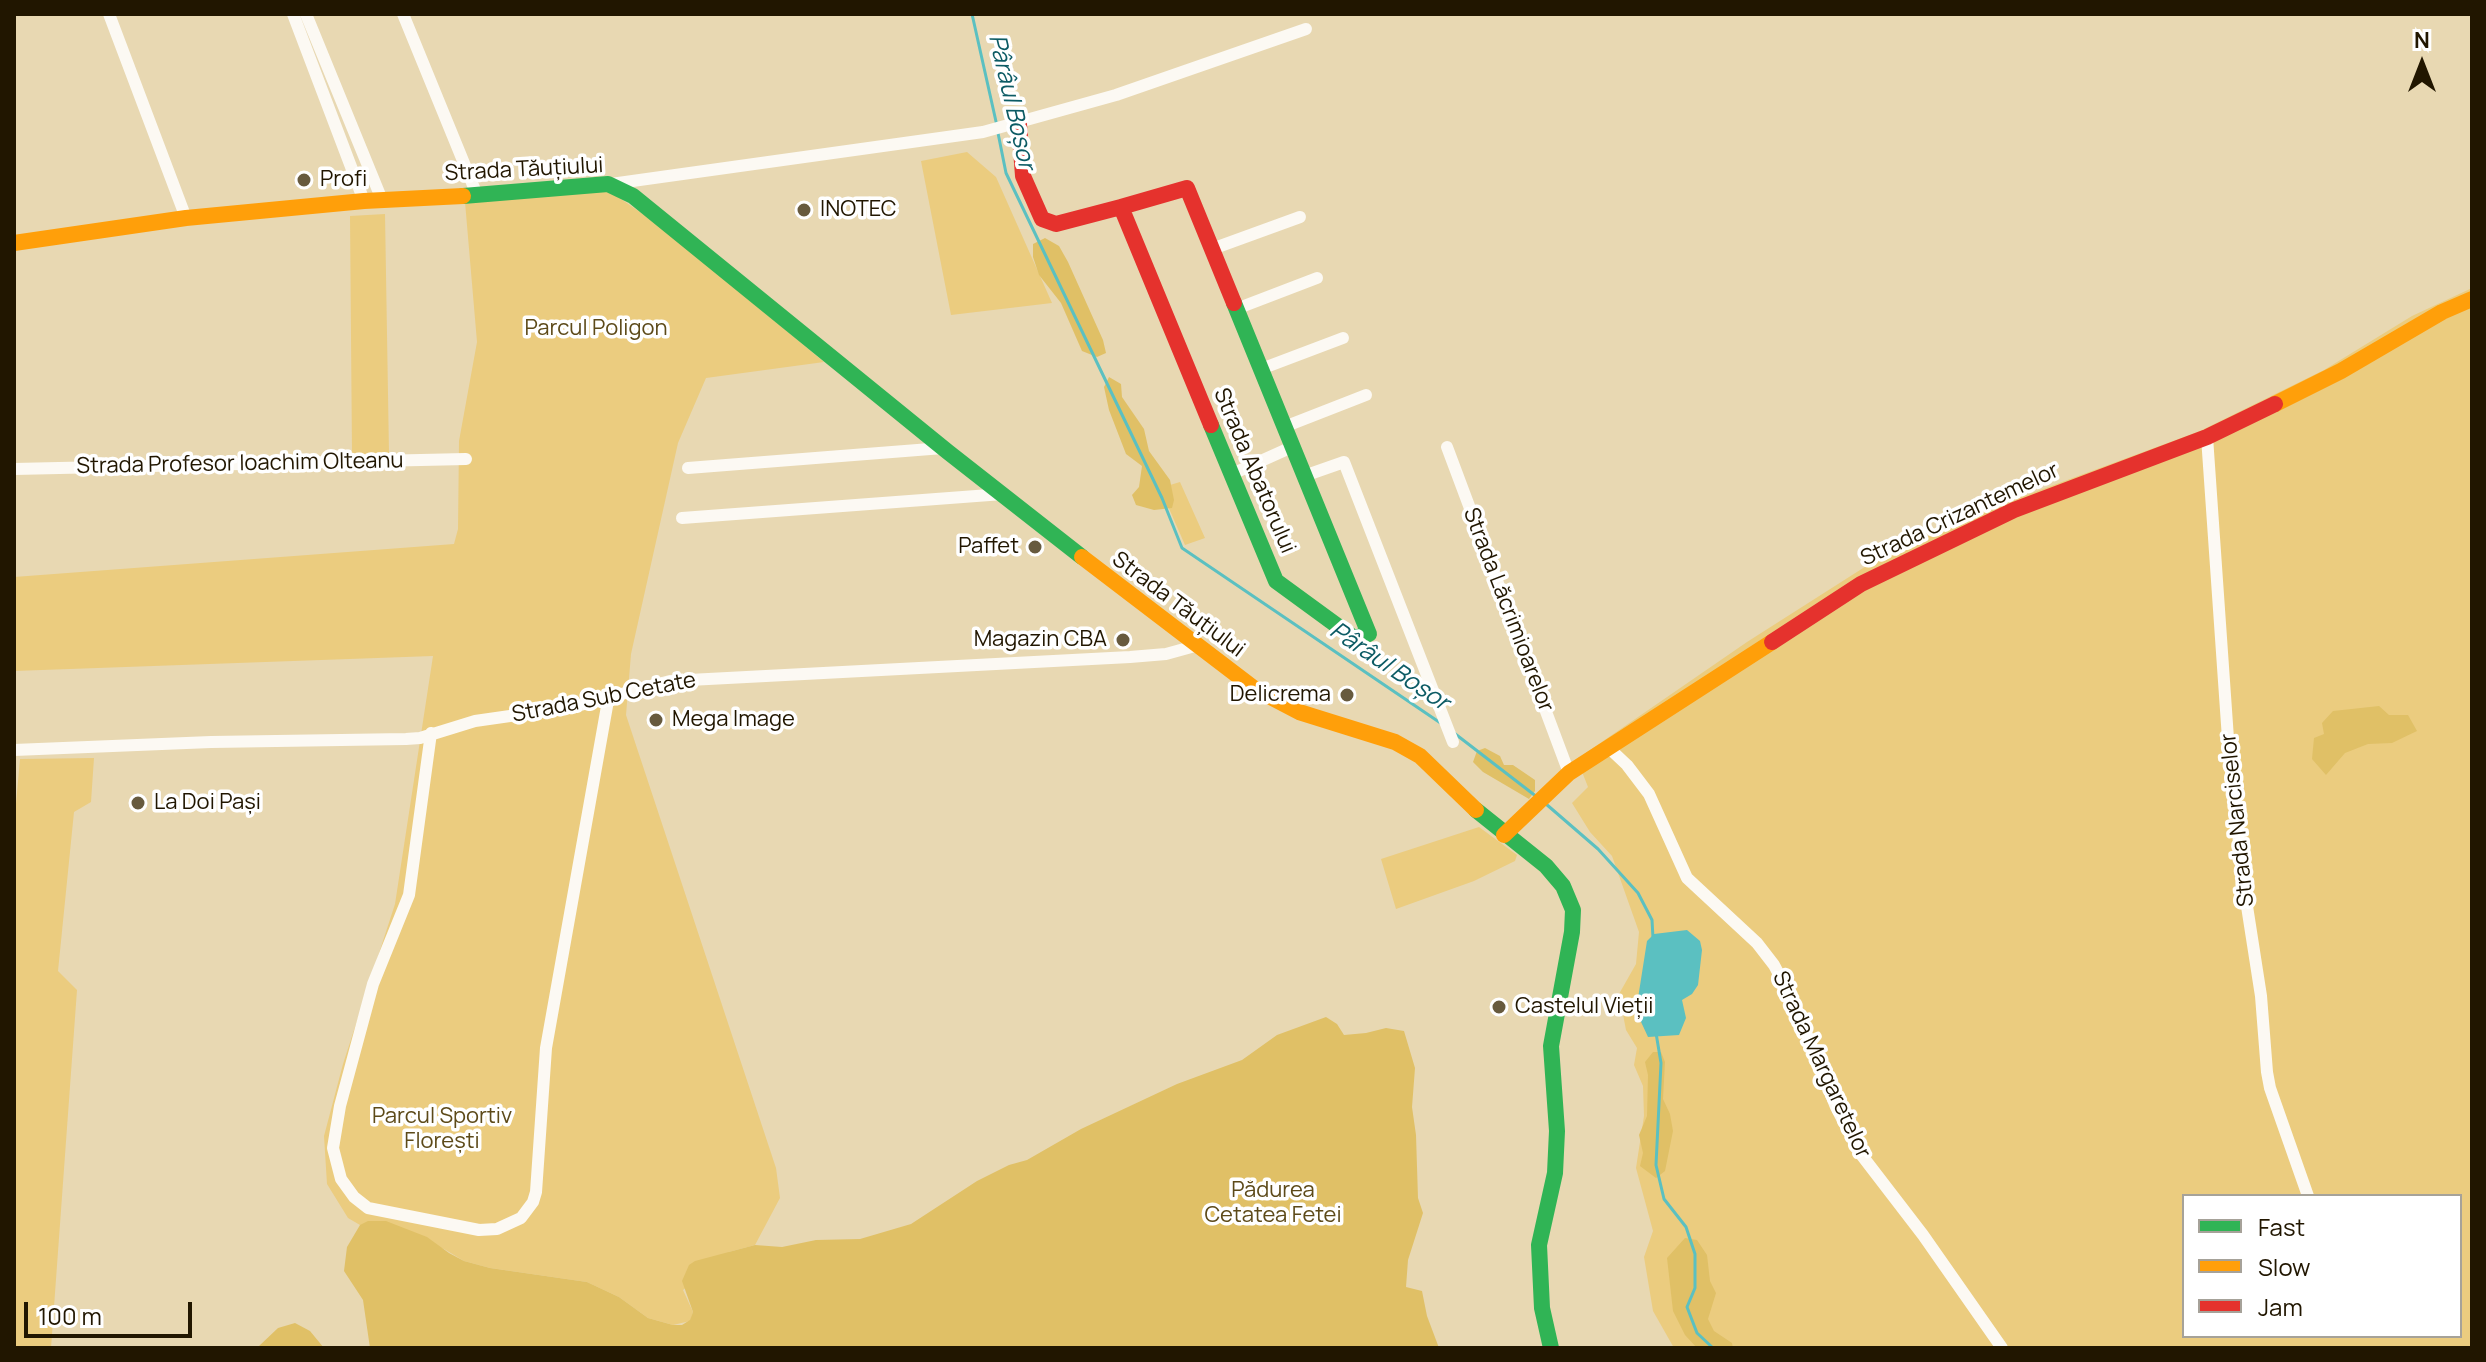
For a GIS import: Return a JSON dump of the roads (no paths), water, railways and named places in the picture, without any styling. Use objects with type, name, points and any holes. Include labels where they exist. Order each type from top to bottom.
[{"type":"street","points":[[109,14],[186,218]]},
{"type":"street","points":[[293,14],[364,201]]},
{"type":"street","points":[[306,14],[382,200]]},
{"type":"street","points":[[403,14],[477,195]]},
{"type":"street","points":[[608,184],[983,132],[1116,95],[1306,29]]},
{"type":"street","name":"Strada Abatorului","points":[[1013,125],[1023,176],[1042,219],[1056,224],[1187,188],[1369,634],[1354,638],[1276,581],[1121,207]]},
{"type":"street","name":"Strada Tăuțiului","points":[[14,243],[186,218],[364,201],[608,184],[633,196],[943,448],[1195,646],[1279,703],[1409,749],[1505,828],[1556,876],[1573,910],[1572,932],[1551,1046],[1557,1131],[1555,1173],[1539,1245],[1541,1294],[1551,1348]]},
{"type":"street","points":[[1212,249],[1300,217]]},
{"type":"street","points":[[1236,309],[1317,278]]},
{"type":"street","name":"Strada Crizantemelor","points":[[1505,828],[1569,773],[1861,584],[2014,510],[2207,437],[2341,371],[2442,312],[2472,299]]},
{"type":"street","points":[[1261,369],[1343,338]]},
{"type":"street","points":[[1284,427],[1366,395]]},
{"type":"street","name":"Strada Narciselor","points":[[2207,437],[2229,753],[2244,887],[2261,996],[2267,1072],[2307,1194]]},
{"type":"street","points":[[1232,474],[1292,447]]},
{"type":"street","name":"Strada Lăcrimioarelor","points":[[1447,447],[1569,773]]},
{"type":"street","points":[[688,468],[943,448]]},
{"type":"street","name":"Strada Profesor Ioachim Olteanu","points":[[14,469],[466,459]]},
{"type":"street","name":"Strada Abatorului","points":[[1304,476],[1344,462],[1453,742]]},
{"type":"street","points":[[682,518],[1003,494]]},
{"type":"street","name":"Strada Sub Cetate","points":[[14,750],[420,738],[475,721],[573,707],[670,681],[1104,659],[1166,654],[1195,646]]},
{"type":"street","points":[[431,733],[409,895],[373,984],[340,1106],[333,1148],[341,1179],[354,1197],[368,1208],[479,1230],[497,1229],[514,1224],[521,1218],[536,1192],[546,1048],[609,695]]},
{"type":"street","name":"Strada Margaretelor","points":[[1610,749],[1649,794],[1687,878],[1757,943],[1781,975],[1836,1107],[1860,1153],[1923,1235],[2002,1348]]},
{"type":"water","points":[[1687,930],[1700,941],[1702,950],[1698,985],[1692,994],[1682,1000],[1686,1018],[1679,1035],[1648,1037],[1636,1011],[1647,941],[1654,934]]},
{"type":"waterway","name":"Pârâul Boșor","points":[[972,14],[997,126]]},
{"type":"waterway","name":"Pârâul Boșor","points":[[998,133],[1006,173],[1162,498],[1182,548],[1442,724]]},
{"type":"waterway","name":"Pârâul Boșor","points":[[1454,733],[1537,797]]},
{"type":"waterway","name":"Pârâul Boșor","points":[[1546,804],[1598,849],[1638,893],[1652,920],[1653,938]]},
{"type":"waterway","name":"Pârâul Boșor","points":[[1656,1033],[1661,1063],[1656,1165],[1664,1199],[1686,1227],[1695,1254],[1695,1288],[1687,1307],[1697,1333],[1713,1348]]},
{"type":"place","name":"Profi","points":[[304,180]]},
{"type":"place","name":"INOTEC","points":[[804,210]]},
{"type":"place","name":"Paffet","points":[[1035,547]]},
{"type":"place","name":"Magazin CBA","points":[[1123,640]]},
{"type":"place","name":"Delicrema","points":[[1347,695]]},
{"type":"place","name":"Mega Image","points":[[656,720]]},
{"type":"place","name":"La Doi Pași","points":[[138,803]]},
{"type":"place","name":"Castelul Vieții","points":[[1499,1007]]},
{"type":"park label","name":"Parcul Poligon","points":[[596,329]]},
{"type":"park label","name":"Parcul Sportiv Florești","points":[[442,1130]]},
{"type":"park label","name":"Pădurea Cetatea Fetei","points":[[1273,1204]]}]
